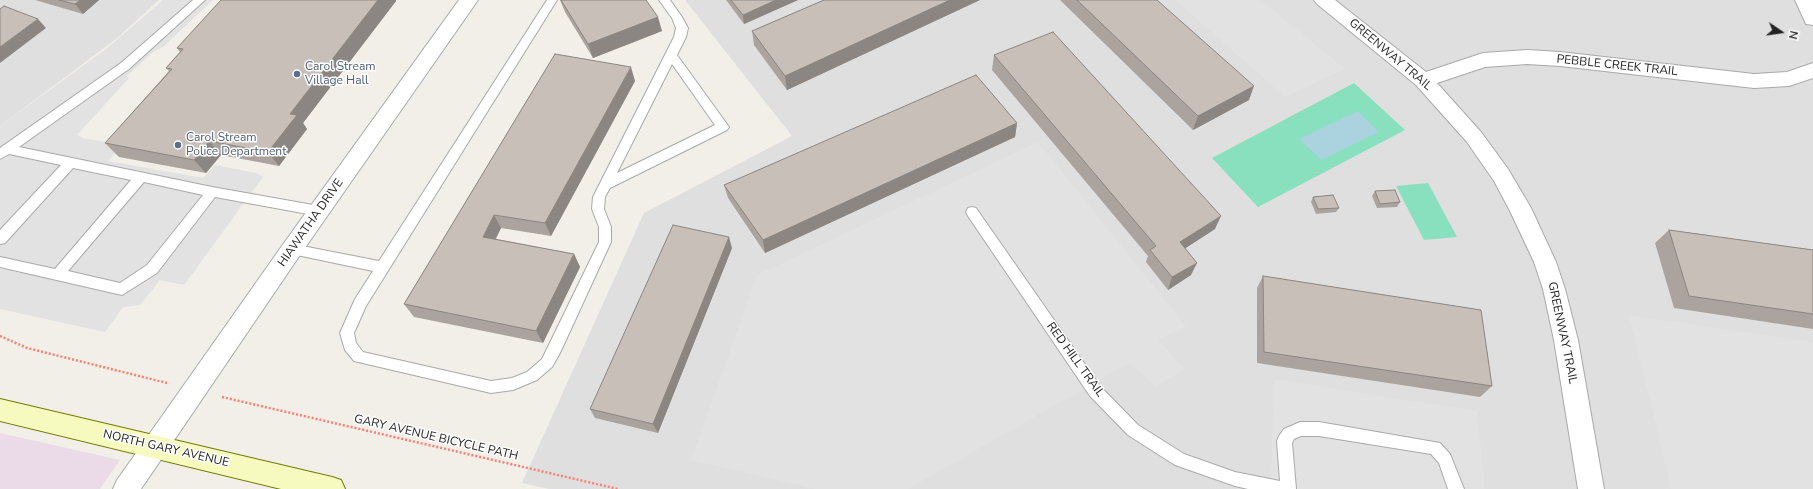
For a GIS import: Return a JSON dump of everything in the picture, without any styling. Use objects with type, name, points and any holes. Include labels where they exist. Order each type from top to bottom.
[{"type":"street","name":"HIAWATHA DRIVE","points":[[126,489],[154,446],[292,249],[469,0]]},
{"type":"street","name":"GREENWAY TRAIL","points":[[1323,0],[1423,80],[1474,137],[1501,175],[1520,208],[1545,262],[1554,289],[1566,340],[1591,489]]},
{"type":"street","points":[[1804,0],[1813,19]]},
{"type":"street","name":"PEBBLE CREEK TRAIL","points":[[1423,80],[1483,60],[1527,57],[1560,59],[1754,81],[1788,80],[1813,70]]},
{"type":"street","name":"NORTH GARY AVENUE","points":[[0,410],[332,489]]},
{"type":"lane","points":[[3,152],[124,66],[200,0]]},
{"type":"lane","points":[[552,0],[360,303],[347,333],[350,346],[359,356],[374,361],[491,387],[513,384],[532,376],[547,363],[605,242],[605,227],[598,209],[599,197],[680,37],[682,28],[677,17],[664,0]]},
{"type":"lane","points":[[605,185],[723,127],[671,55]]},
{"type":"lane","points":[[3,152],[70,163],[212,192],[319,211]]},
{"type":"lane","points":[[0,239],[70,163]]},
{"type":"lane","points":[[57,275],[141,177]]},
{"type":"lane","points":[[0,262],[122,289],[152,269],[212,192]]},
{"type":"lane","name":"RED HILL TRAIL","points":[[972,212],[1096,391],[1133,430],[1180,460],[1235,479],[1282,489]]},
{"type":"lane","points":[[292,249],[382,267]]},
{"type":"lane","points":[[1288,489],[1284,441],[1289,434],[1300,429],[1319,429],[1434,448],[1445,459],[1456,489]]},
{"type":"path","points":[[0,336],[27,348],[156,380]]},
{"type":"path","name":"GARY AVENUE BICYCLE PATH","points":[[249,404],[618,489]]},
{"type":"shaded area","points":[[0,0],[159,0],[116,39],[0,126]]},
{"type":"shaded area","points":[[163,0],[213,0],[163,47],[153,52],[127,76],[129,78],[77,135],[83,138],[122,145],[108,161],[203,178],[215,165],[256,173],[263,177],[184,285],[160,280],[140,305],[123,307],[105,332],[0,309],[0,126],[106,49]]},
{"type":"shaded area","points":[[685,0],[1813,0],[1813,489],[549,489],[522,483],[644,213],[792,136]]},
{"type":"shaded area","points":[[1175,0],[1261,0],[1345,69],[1285,97]]},
{"type":"shaded area","points":[[1038,142],[1186,326],[1158,340],[1185,369],[1156,386],[1129,363],[908,489],[816,489],[691,460],[757,275]]},
{"type":"shaded area","points":[[1629,315],[1813,342],[1813,489],[1671,489]]},
{"type":"shaded area","points":[[1274,379],[1477,411],[1485,489],[1271,489]]},
{"type":"shaded area","points":[[0,433],[120,460],[100,489],[0,489]]},
{"type":"green space","points":[[1354,83],[1405,130],[1258,207],[1212,158]]},
{"type":"green space","points":[[1428,183],[1457,237],[1424,240],[1396,186]]},
{"type":"water","points":[[1358,111],[1379,132],[1321,160],[1299,139]]},
{"type":"building","points":[[59,0],[80,0],[75,4]]},
{"type":"building","points":[[221,0],[378,0],[290,114],[297,115],[268,152],[209,141],[194,160],[105,143],[172,69],[166,68],[183,49],[177,48]]},
{"type":"building","points":[[561,0],[646,0],[658,17],[588,44]]},
{"type":"building","points":[[731,0],[776,0],[743,15]]},
{"type":"building","points":[[824,0],[950,0],[785,76],[752,31]]},
{"type":"building","points":[[1077,0],[1157,0],[1254,86],[1198,116]]},
{"type":"building","points":[[4,6],[38,19],[0,47],[0,9]]},
{"type":"building","points":[[1053,32],[1221,216],[1180,242],[1197,263],[1172,277],[1150,250],[1156,246],[994,55]]},
{"type":"building","points":[[555,54],[631,67],[545,223],[494,215],[483,237],[574,254],[536,331],[404,304]]},
{"type":"building","points":[[976,75],[1017,123],[763,240],[724,185]]},
{"type":"building","points":[[1395,190],[1400,202],[1380,204],[1375,191]]},
{"type":"building","points":[[1333,195],[1339,208],[1318,209],[1313,197]]},
{"type":"building","points":[[673,225],[729,237],[653,424],[590,409]]},
{"type":"building","points":[[1669,230],[1813,250],[1813,314],[1689,296]]},
{"type":"building","points":[[1263,276],[1481,310],[1492,386],[1264,352]]},
{"type":"place","name":"Carol Stream Village Hall","points":[[297,74]]},
{"type":"place","name":"Carol Stream Police Department","points":[[178,145]]}]
